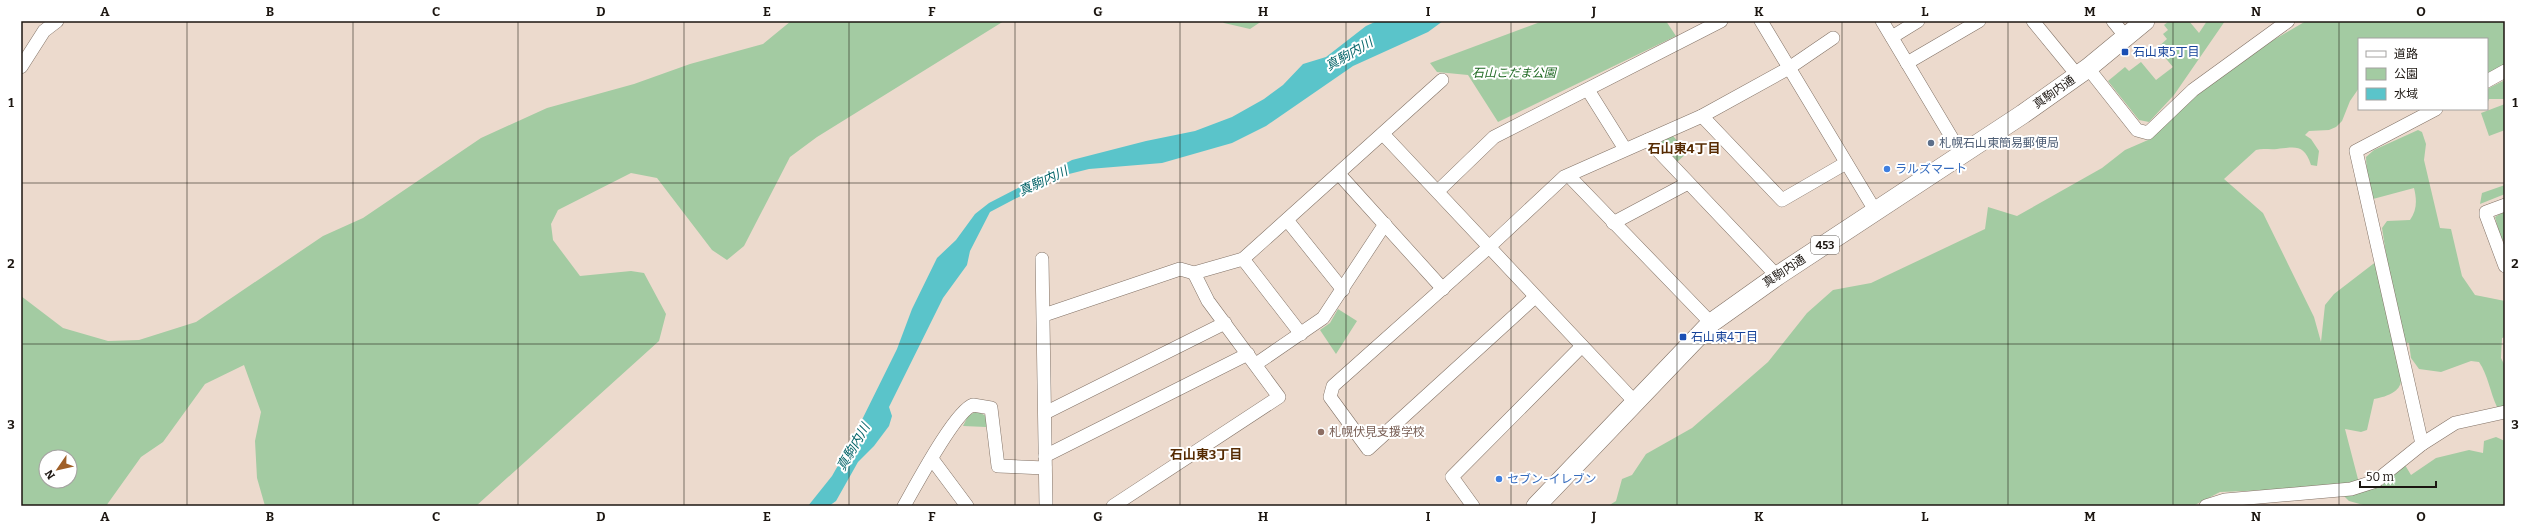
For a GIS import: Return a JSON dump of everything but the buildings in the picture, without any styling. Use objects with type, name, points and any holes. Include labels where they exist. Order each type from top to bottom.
[{"type":"highway","name":"真駒内通","points":[[1536,506],[1634,401],[1711,323],[1777,276],[1962,155],[2083,72],[2145,21]]},
{"type":"street","points":[[21,67],[44,31],[57,21]]},
{"type":"street","points":[[1438,191],[1494,137],[1721,21]]},
{"type":"street","points":[[1761,21],[1876,212]]},
{"type":"street","points":[[1882,21],[1962,155]]},
{"type":"street","points":[[1892,37],[1918,21]]},
{"type":"street","points":[[1907,63],[1979,21]]},
{"type":"street","points":[[2113,21],[2126,37]]},
{"type":"street","points":[[2035,22],[2137,130],[2148,133],[2193,90],[2288,21]]},
{"type":"street","points":[[1535,297],[1368,449],[1330,397],[1333,386],[1490,247],[1564,177],[1702,116],[1789,68],[1833,38]]},
{"type":"street","points":[[2488,80],[2505,71]]},
{"type":"street","points":[[1044,315],[1180,269],[1194,273],[1243,259],[1442,80]]},
{"type":"street","points":[[1588,90],[1625,149]]},
{"type":"street","points":[[2422,444],[2356,151],[2434,110]]},
{"type":"street","points":[[1702,116],[1782,200],[1846,163]]},
{"type":"street","points":[[1383,134],[1634,401]]},
{"type":"street","points":[[1648,140],[1777,276]]},
{"type":"street","points":[[1339,174],[1443,289]]},
{"type":"street","points":[[1569,176],[1711,323]]},
{"type":"street","points":[[1613,223],[1688,183]]},
{"type":"street","points":[[2505,205],[2486,212],[2486,215],[2505,266]]},
{"type":"street","points":[[1287,220],[1343,290]]},
{"type":"street","points":[[904,506],[962,412],[968,407],[982,405],[991,408],[993,414],[998,466],[1045,462],[1301,334],[1324,318],[1385,224]]},
{"type":"street","points":[[1042,259],[1046,506]]},
{"type":"street","points":[[1243,259],[1301,334]]},
{"type":"street","points":[[1113,506],[1279,397],[1208,301],[1194,273]]},
{"type":"street","points":[[1045,413],[1225,323]]},
{"type":"street","points":[[1473,506],[1452,477],[1582,346]]},
{"type":"street","points":[[2206,506],[2224,500],[2351,489],[2376,481],[2422,444],[2455,423],[2505,412]]},
{"type":"street","points":[[932,459],[967,506]]},
{"type":"green space","points":[[791,21],[1004,21],[817,137],[790,157],[744,246],[727,260],[712,250],[657,178],[631,173],[558,210],[551,224],[553,240],[580,276],[631,271],[644,273],[666,314],[659,341],[476,506],[265,506],[257,478],[255,441],[261,412],[244,365],[205,384],[163,442],[141,457],[106,506],[21,506],[21,296],[63,328],[108,341],[139,340],[196,322],[323,236],[363,218],[481,138],[547,108],[634,84],[690,64],[763,44]]},
{"type":"green space","points":[[1222,21],[1262,21],[1250,29],[1224,23]]},
{"type":"green space","name":"石山こだま公園","points":[[1543,21],[1666,21],[1676,36],[1498,122],[1468,75],[1437,72],[1430,63]]},
{"type":"green space","points":[[2169,21],[2189,21],[2199,33],[2207,21],[2225,21],[2174,95],[2149,122],[2139,120],[2108,81],[2125,67],[2129,71],[2141,62],[2156,80],[2173,67],[2157,48],[2167,39],[2163,34],[2168,30],[2164,25]]},
{"type":"green space","points":[[2306,21],[2505,21],[2505,66],[2488,74],[2488,38],[2358,38],[2358,89],[2350,101],[2342,121],[2336,127],[2329,130],[2309,131],[2305,135],[2311,139],[2319,151],[2317,166],[2311,165],[2305,153],[2298,148],[2259,149],[2224,179],[2263,213],[2314,317],[2321,342],[2325,305],[2334,294],[2386,254],[2382,228],[2387,221],[2410,220],[2415,209],[2416,197],[2414,188],[2373,199],[2367,177],[2366,157],[2374,150],[2418,130],[2422,132],[2426,144],[2424,160],[2440,228],[2451,229],[2462,276],[2475,295],[2505,301],[2505,337],[2502,338],[2501,358],[2505,366],[2505,409],[2497,407],[2485,372],[2479,362],[2471,361],[2441,372],[2419,369],[2411,358],[2409,343],[2395,342],[2401,372],[2400,386],[2387,396],[2374,399],[2367,430],[2361,432],[2345,429],[2359,483],[2347,487],[2220,492],[2193,506],[1608,506],[1616,501],[1622,479],[1632,475],[1646,454],[1692,428],[1768,362],[1807,313],[1833,290],[1871,283],[1985,229],[1988,207],[2017,216],[2102,168],[2125,150],[2148,140],[2202,91],[2253,52]]},
{"type":"green space","points":[[2505,80],[2505,99],[2489,99],[2488,102],[2488,88]]},
{"type":"green space","points":[[2505,104],[2505,130],[2489,136],[2481,113]]},
{"type":"green space","points":[[1672,135],[1688,152],[1677,162],[1658,142]]},
{"type":"green space","points":[[2505,185],[2505,194],[2480,204],[2482,193]]},
{"type":"green space","points":[[2505,211],[2505,243],[2500,236],[2495,217]]},
{"type":"green space","points":[[1338,309],[1357,321],[1336,354],[1320,330],[1330,323]]},
{"type":"green space","points":[[977,411],[986,416],[986,427],[963,426],[968,416]]},
{"type":"green space","points":[[2496,437],[2505,441],[2505,506],[2367,506],[2349,501],[2344,496],[2405,465],[2411,475],[2436,458],[2469,450],[2483,453],[2484,441]]},
{"type":"water","name":"真駒内川","points":[[1377,21],[1443,21],[1428,32],[1353,66],[1266,126],[1232,143],[1162,163],[1089,169],[1057,177],[990,212],[970,251],[967,265],[943,298],[889,407],[892,416],[889,426],[874,446],[858,462],[836,501],[829,506],[808,506],[832,476],[849,446],[897,349],[912,309],[937,258],[956,240],[975,214],[989,203],[1072,160],[1146,141],[1195,131],[1232,117],[1264,99],[1283,85],[1303,64],[1326,57],[1366,26]]},
{"type":"place","name":"石山東5丁目","points":[[2125,52]]},
{"type":"place","name":"札幌石山東簡易郵便局","points":[[1931,143]]},
{"type":"place","name":"ラルズマート","points":[[1887,169]]},
{"type":"place","name":"石山東4丁目","points":[[1683,337]]},
{"type":"place","name":"札幌伏見支援学校","points":[[1321,432]]},
{"type":"place","name":"セブン-イレブン","points":[[1499,479]]},
{"type":"district","name":"石山東4丁目","points":[[1684,148]]},
{"type":"district","name":"石山東3丁目","points":[[1206,454]]}]
